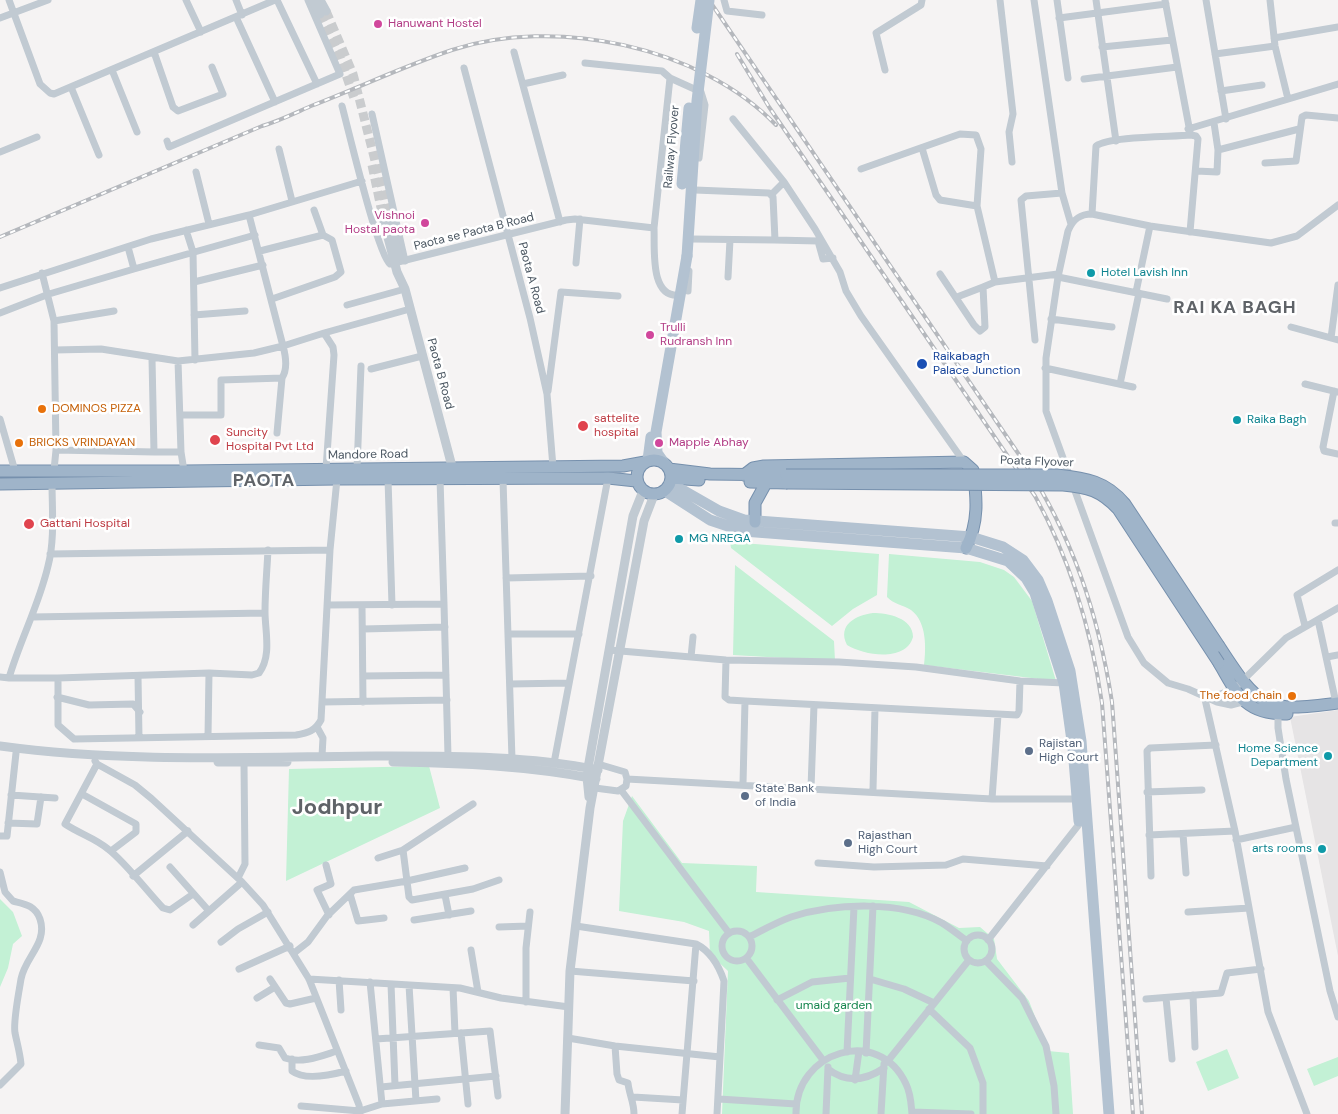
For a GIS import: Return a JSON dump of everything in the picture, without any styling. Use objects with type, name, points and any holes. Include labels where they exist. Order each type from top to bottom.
[{"type":"highway","name":"Mandore Road","points":[[0,484],[440,479],[454,473],[553,466],[623,466],[654,460],[668,477]]},
{"type":"highway","points":[[647,461],[638,470],[636,481],[648,493],[668,477]]},
{"type":"highway","points":[[744,475],[753,468],[764,466],[964,462],[973,470],[977,493],[977,513],[968,542]]},
{"type":"highway","name":"Mandore Road","points":[[0,470],[184,471],[357,469],[454,473],[503,480],[608,478],[636,481]]},
{"type":"highway","name":"Poata Flyover","points":[[668,477],[744,475],[786,479],[1063,485],[1085,487],[1098,491],[1118,509],[1220,664],[1238,685]]},
{"type":"highway","name":"Poata Flyover","points":[[668,477],[766,483],[786,479],[1057,475],[1097,481],[1109,488],[1125,504],[1233,667],[1238,685]]},
{"type":"highway","points":[[755,522],[755,503],[766,483]]},
{"type":"highway","points":[[1238,685],[1278,711]]},
{"type":"highway","points":[[1238,685],[1243,702],[1261,711],[1337,705]]},
{"type":"main road","name":"Railway Flyover","points":[[683,256],[684,152],[701,0]]},
{"type":"main road","name":"Railway Flyover","points":[[681,294],[697,101],[709,0]]},
{"type":"main road","points":[[647,461],[681,294]]},
{"type":"main road","points":[[681,294],[656,432],[657,454],[668,477],[710,520],[743,531],[875,536],[968,542],[1002,547],[1023,560],[1038,580],[1047,601],[1070,671],[1076,702],[1080,824],[1101,1114]]},
{"type":"main road","points":[[668,477],[719,511],[755,522],[875,536]]},
{"type":"main road","points":[[968,542],[1008,562],[1026,578],[1035,593],[1045,619],[1064,683],[1080,799],[1109,1114]]},
{"type":"street","points":[[9,0],[40,84],[50,93],[58,93],[276,0],[317,84]]},
{"type":"street","points":[[0,18],[15,14],[48,0]]},
{"type":"street","points":[[186,0],[201,32]]},
{"type":"street","points":[[236,0],[239,16],[276,102]]},
{"type":"street","points":[[167,141],[169,147],[340,74],[308,0]]},
{"type":"street","points":[[313,0],[323,12],[320,0]]},
{"type":"street","points":[[724,0],[727,11],[762,15]]},
{"type":"street","points":[[885,70],[876,33],[921,5],[922,0]]},
{"type":"street","points":[[1000,0],[1013,114],[1010,132],[1012,162]]},
{"type":"street","points":[[1034,0],[1062,193],[1071,224],[1058,275],[1051,319],[1045,368],[1046,412],[1128,637],[1144,663],[1168,683],[1231,704],[1243,702],[1256,695]]},
{"type":"street","points":[[1057,0],[1068,78]]},
{"type":"street","points":[[1096,0],[1116,141]]},
{"type":"street","points":[[1206,0],[1226,119]]},
{"type":"street","points":[[1270,0],[1275,46],[1288,99]]},
{"type":"street","points":[[1059,18],[1166,2],[1189,132],[1196,136],[1198,140],[1197,172],[1190,232]]},
{"type":"street","points":[[1274,38],[1338,26]]},
{"type":"street","points":[[1102,47],[1172,40]]},
{"type":"street","points":[[1216,54],[1275,46]]},
{"type":"street","points":[[154,52],[173,107],[178,111],[223,94],[212,67]]},
{"type":"street","points":[[514,52],[560,222]]},
{"type":"street","points":[[585,63],[657,70],[701,92],[704,98],[692,239],[681,294],[664,291],[660,286],[655,262],[654,228],[670,78]]},
{"type":"street","points":[[1084,79],[1176,67]]},
{"type":"street","name":"Paota A Road","points":[[464,68],[530,318],[547,394],[553,466]]},
{"type":"street","points":[[112,70],[137,132]]},
{"type":"street","points":[[523,84],[563,75]]},
{"type":"street","points":[[1092,214],[1096,146],[1101,143],[1189,132],[1338,84]]},
{"type":"street","points":[[1221,91],[1262,85]]},
{"type":"street","points":[[71,87],[99,155]]},
{"type":"street","points":[[342,106],[384,259],[390,264],[400,263],[372,114]]},
{"type":"street","points":[[1265,163],[1296,161],[1302,116],[1338,118]]},
{"type":"street","points":[[733,119],[784,182],[832,258],[840,272],[846,292],[861,316],[964,462]]},
{"type":"street","points":[[1197,172],[1216,173],[1218,150],[1214,123]]},
{"type":"street","points":[[1218,150],[1299,129]]},
{"type":"street","points":[[861,169],[960,134],[976,136],[981,149],[977,206],[995,282]]},
{"type":"street","points":[[0,152],[37,137]]},
{"type":"street","points":[[922,148],[936,195],[940,200],[977,206]]},
{"type":"street","points":[[279,149],[292,201]]},
{"type":"street","points":[[196,172],[210,224]]},
{"type":"street","points":[[0,288],[128,247],[362,181]]},
{"type":"street","points":[[695,190],[772,194],[784,182]]},
{"type":"street","points":[[1035,340],[1021,200],[1026,196],[1062,193]]},
{"type":"street","points":[[772,194],[775,240]]},
{"type":"street","points":[[1071,224],[1082,214],[1092,214],[1150,226],[1261,243],[1279,242],[1297,236],[1338,205]]},
{"type":"street","points":[[272,299],[335,277],[340,272],[332,240],[323,235],[314,210]]},
{"type":"street","points":[[249,214],[286,358],[285,372],[282,378],[277,433]]},
{"type":"street","points":[[576,263],[580,219]]},
{"type":"street","name":"Paota se Paota B Road","points":[[400,263],[473,241],[580,219],[654,228]]},
{"type":"street","name":"Paota B Road","points":[[387,221],[400,263],[400,276],[454,473]]},
{"type":"street","points":[[1120,384],[1150,226]]},
{"type":"street","points":[[186,230],[193,252],[196,360]]},
{"type":"street","points":[[0,313],[49,294],[255,235]]},
{"type":"street","points":[[260,251],[323,235]]},
{"type":"street","points":[[692,239],[818,241],[823,259],[832,258]]},
{"type":"street","points":[[728,277],[730,240]]},
{"type":"street","points":[[128,247],[134,269]]},
{"type":"street","points":[[194,282],[263,265]]},
{"type":"street","points":[[42,273],[49,294],[54,321],[56,450],[54,470]]},
{"type":"street","points":[[940,274],[980,331],[985,327],[983,287]]},
{"type":"street","points":[[957,296],[995,282],[1058,275],[1166,299]]},
{"type":"street","points":[[1291,327],[1334,339],[1338,285]]},
{"type":"street","points":[[347,304],[405,289]]},
{"type":"street","points":[[547,394],[561,292],[618,296]]},
{"type":"street","points":[[55,350],[101,349],[152,359],[196,360],[254,353],[283,346],[410,308]]},
{"type":"street","points":[[194,316],[245,311]]},
{"type":"street","points":[[54,321],[114,312]]},
{"type":"street","points":[[1051,319],[1112,327]]},
{"type":"street","points":[[324,333],[334,355],[326,469]]},
{"type":"street","points":[[371,369],[422,356]]},
{"type":"street","points":[[152,359],[154,452]]},
{"type":"street","points":[[178,361],[181,452],[184,471]]},
{"type":"street","points":[[357,469],[361,366]]},
{"type":"street","points":[[1045,368],[1133,387]]},
{"type":"street","points":[[180,415],[222,416],[221,380],[282,378]]},
{"type":"street","points":[[1305,384],[1336,391],[1323,447],[1324,451],[1338,454]]},
{"type":"street","points":[[0,419],[16,471]]},
{"type":"street","points":[[56,450],[181,452]]},
{"type":"street","points":[[554,763],[591,576],[608,478]]},
{"type":"street","points":[[58,678],[58,725],[74,739],[296,735],[309,733],[318,727],[321,720],[330,550],[337,479]]},
{"type":"street","points":[[388,479],[392,605]]},
{"type":"street","points":[[440,479],[448,756]]},
{"type":"street","points":[[503,480],[512,760]]},
{"type":"street","points":[[9,678],[32,617],[50,554],[52,482]]},
{"type":"street","points":[[590,808],[587,772],[633,516],[648,493]]},
{"type":"street","points":[[565,1114],[570,972],[590,808],[648,493]]},
{"type":"street","points":[[0,676],[9,678],[58,678],[209,673],[252,675],[259,673],[265,660],[268,550]]},
{"type":"street","points":[[50,554],[330,550]]},
{"type":"street","points":[[1305,626],[1297,595],[1338,570]]},
{"type":"street","points":[[506,578],[591,576]]},
{"type":"street","points":[[328,605],[444,604]]},
{"type":"street","points":[[362,605],[363,702]]},
{"type":"street","points":[[1207,697],[1238,685],[1286,638],[1338,608]]},
{"type":"street","points":[[32,617],[265,613]]},
{"type":"street","points":[[1318,620],[1337,705]]},
{"type":"street","points":[[363,629],[445,627]]},
{"type":"street","points":[[508,634],[579,634]]},
{"type":"street","points":[[691,657],[692,637]]},
{"type":"street","points":[[609,650],[726,660],[838,662],[916,667],[1020,681],[1064,683]]},
{"type":"street","points":[[1327,658],[1338,655]]},
{"type":"street","points":[[726,660],[725,697],[729,700],[998,715],[1018,713],[1020,681]]},
{"type":"street","points":[[208,736],[209,673]]},
{"type":"street","points":[[363,676],[446,675]]},
{"type":"street","points":[[138,676],[139,738]]},
{"type":"street","points":[[510,684],[569,683]]},
{"type":"street","points":[[58,697],[89,705],[133,704],[140,712]]},
{"type":"street","points":[[1207,697],[1272,1025],[1307,1114]]},
{"type":"street","points":[[322,702],[447,700]]},
{"type":"street","points":[[743,784],[745,701]]},
{"type":"street","points":[[811,788],[814,705]]},
{"type":"street","points":[[873,790],[875,708]]},
{"type":"street","points":[[1278,711],[1278,728],[1296,827],[1330,991],[1338,1017]]},
{"type":"street","points":[[992,799],[998,715]]},
{"type":"street","points":[[318,727],[323,738],[322,756]]},
{"type":"street","points":[[1151,876],[1147,751],[1150,748],[1216,745]]},
{"type":"street","points":[[0,746],[91,755],[448,756],[554,763],[587,772]]},
{"type":"street","points":[[0,751],[96,762],[452,763],[587,772],[618,769],[624,772],[627,779],[626,786],[621,790],[595,788]]},
{"type":"street","points":[[0,836],[7,836],[16,753]]},
{"type":"street","points":[[96,762],[82,794],[65,824],[83,836],[93,838],[111,851],[166,910],[193,894]]},
{"type":"street","points":[[96,762],[135,785],[188,831],[240,880],[268,912],[292,949],[308,979],[346,1071],[360,1112]]},
{"type":"street","points":[[193,925],[240,880],[245,864],[244,763]]},
{"type":"street","points":[[627,779],[873,790],[992,799],[1080,799]]},
{"type":"street","points":[[621,790],[729,934]]},
{"type":"street","points":[[1147,792],[1202,790]]},
{"type":"street","points":[[82,794],[136,824],[136,832],[111,851]]},
{"type":"street","points":[[11,795],[55,798]]},
{"type":"street","points":[[8,823],[37,824],[41,797]]},
{"type":"street","points":[[378,858],[403,850],[473,804]]},
{"type":"street","points":[[988,940],[1080,824]]},
{"type":"street","points":[[1236,840],[1296,827]]},
{"type":"street","points":[[133,876],[188,831]]},
{"type":"street","points":[[1149,834],[1235,831]]},
{"type":"street","points":[[1183,834],[1186,873]]},
{"type":"street","points":[[403,850],[407,881],[412,900],[473,889],[499,880]]},
{"type":"street","points":[[818,863],[874,867],[946,866],[963,859],[1047,866]]},
{"type":"street","points":[[326,866],[331,884],[317,890],[329,915]]},
{"type":"street","points":[[170,867],[209,911]]},
{"type":"street","points":[[239,969],[308,942],[329,915],[354,890],[407,881],[464,868]]},
{"type":"street","points":[[0,872],[5,892],[13,901],[26,903],[32,907],[40,918],[42,933],[38,946],[28,958],[21,981],[15,1029],[19,1041],[20,1064],[0,1085]]},
{"type":"street","points":[[350,894],[358,922],[384,918]]},
{"type":"street","points":[[445,895],[448,915]]},
{"type":"street","points":[[749,937],[791,917],[854,907],[873,906],[905,910],[940,922],[967,940]]},
{"type":"street","points":[[855,1080],[862,1052],[870,979],[873,906]]},
{"type":"street","points":[[847,1052],[854,907]]},
{"type":"street","points":[[1188,912],[1249,908]]},
{"type":"street","points":[[414,920],[471,911]]},
{"type":"street","points":[[221,942],[238,929],[268,912]]},
{"type":"street","points":[[526,1002],[530,912]]},
{"type":"street","points":[[499,927],[528,926]]},
{"type":"street","points":[[576,926],[696,944],[704,948],[717,965],[724,981],[717,1114]]},
{"type":"street","points":[[737,931],[749,937],[752,946],[747,958],[737,962],[725,955],[722,946],[729,934],[737,931]]},
{"type":"street","points":[[978,935],[988,940],[992,953],[986,961],[977,964],[969,960],[964,951],[967,940],[978,935]]},
{"type":"street","points":[[682,1114],[696,944]]},
{"type":"street","points":[[470,950],[478,992]]},
{"type":"street","points":[[747,958],[777,1000],[826,1059],[828,1069],[826,1114]]},
{"type":"street","points":[[828,1069],[836,1075],[855,1080],[872,1074],[885,1063],[969,960]]},
{"type":"street","points":[[986,961],[1022,998],[1046,1046],[1056,1114]]},
{"type":"street","points":[[1146,1000],[1221,993],[1227,973],[1261,969]]},
{"type":"street","points":[[570,972],[694,980]]},
{"type":"street","points":[[777,1000],[812,982],[850,978]]},
{"type":"street","points":[[270,979],[290,1004],[316,998]]},
{"type":"street","points":[[308,979],[453,988],[526,1002],[569,1007]]},
{"type":"street","points":[[870,979],[904,989],[932,1006],[970,1048],[983,1083],[983,1114]]},
{"type":"street","points":[[339,980],[341,1010]]},
{"type":"street","points":[[370,982],[382,1104]]},
{"type":"street","points":[[391,984],[395,1085]]},
{"type":"street","points":[[409,985],[416,1101]]},
{"type":"street","points":[[257,998],[275,986]]},
{"type":"street","points":[[453,988],[468,1104]]},
{"type":"street","points":[[1193,995],[1195,1048]]},
{"type":"street","points":[[1166,998],[1172,1059]]},
{"type":"street","points":[[376,1039],[490,1031],[498,1096]]},
{"type":"street","points":[[568,1038],[615,1046],[720,1057]]},
{"type":"street","points":[[259,1045],[280,1048],[285,1058],[292,1060],[316,1057],[338,1051]]},
{"type":"street","points":[[615,1046],[616,1074],[619,1080],[628,1083],[633,1097],[634,1114]]},
{"type":"street","points":[[796,1114],[796,1104],[800,1088],[812,1069],[826,1059],[847,1052],[862,1052],[898,1071],[910,1092],[912,1113],[971,1114]]},
{"type":"street","points":[[292,1060],[292,1071],[299,1075],[325,1076],[346,1071]]},
{"type":"street","points":[[881,1114],[885,1063]]},
{"type":"street","points":[[381,1087],[496,1076]]},
{"type":"street","points":[[633,1097],[683,1100]]},
{"type":"street","points":[[301,1106],[360,1112],[382,1104],[437,1099]]},
{"type":"street","points":[[719,1100],[796,1104]]},
{"type":"shaded area","points":[[1338,710],[1338,956],[1290,717]]},
{"type":"green space","points":[[730,542],[879,554],[877,595],[853,609],[832,626],[731,548]]},
{"type":"green space","points":[[889,554],[980,562],[1004,570],[1014,577],[1032,601],[1056,681],[924,665],[925,643],[920,621],[911,610],[887,597]]},
{"type":"green space","points":[[735,565],[834,641],[835,661],[733,655]]},
{"type":"green space","points":[[873,613],[899,618],[909,625],[913,637],[909,645],[894,653],[874,654],[847,645],[844,632],[850,622],[860,616]]},
{"type":"green space","points":[[429,766],[440,808],[286,881],[289,769]]},
{"type":"green space","name":"umaid garden","points":[[632,796],[682,863],[757,866],[756,892],[909,902],[959,928],[980,927],[994,939],[997,959],[1029,1001],[1048,1051],[1069,1053],[1073,1114],[722,1114],[728,971],[710,954],[709,931],[684,922],[619,911],[623,821]]},
{"type":"green space","points":[[0,899],[13,912],[22,936],[13,944],[8,968],[0,987]]},
{"type":"green space","points":[[1227,1049],[1239,1078],[1208,1091],[1196,1062]]},
{"type":"green space","points":[[1338,1057],[1338,1076],[1314,1086],[1307,1069]]},
{"type":"tunnel","points":[[326,11],[353,74],[390,220]]},
{"type":"tunnel","points":[[320,14],[340,57],[355,101]]},
{"type":"tunnel","points":[[372,165],[384,222]]},
{"type":"railway","points":[[709,0],[1022,459],[1040,488],[1069,546],[1091,606],[1112,702],[1142,1114]]},
{"type":"railway","points":[[0,237],[399,70],[452,50],[492,40],[535,36],[579,38],[624,45],[667,58],[708,75],[744,98],[776,125]]},
{"type":"railway","points":[[737,54],[769,107],[1035,496],[1059,545],[1069,571],[1078,596],[1092,649],[1102,703],[1133,1114]]},
{"type":"place","name":"Hanuwant Hostel","points":[[378,24]]},
{"type":"place","name":"Vishnoi Hostal paota","points":[[425,223]]},
{"type":"place","name":"Hotel Lavish Inn","points":[[1091,273]]},
{"type":"place","name":"Trulli Rudransh Inn","points":[[650,335]]},
{"type":"place","name":"Raikabagh Palace Junction","points":[[922,364]]},
{"type":"place","name":"DOMINOS PIZZA","points":[[42,409]]},
{"type":"place","name":"Raika Bagh","points":[[1237,420]]},
{"type":"place","name":"sattelite hospital","points":[[583,426]]},
{"type":"place","name":"Suncity Hospital Pvt Ltd","points":[[215,440]]},
{"type":"place","name":"BRICKS VRINDAYAN","points":[[19,443]]},
{"type":"place","name":"Mapple Abhay","points":[[659,443]]},
{"type":"place","name":"Gattani Hospital","points":[[29,524]]},
{"type":"place","name":"MG NREGA","points":[[679,539]]},
{"type":"place","name":"The food chain","points":[[1292,696]]},
{"type":"place","name":"Rajistan High Court","points":[[1029,751]]},
{"type":"place","name":"Home Science Department","points":[[1328,756]]},
{"type":"place","name":"State Bank of India","points":[[745,796]]},
{"type":"place","name":"Rajasthan High Court","points":[[848,843]]},
{"type":"place","name":"arts rooms","points":[[1322,849]]},
{"type":"district","name":"RAI KA BAGH","points":[[1235,308]]},
{"type":"district","name":"PAOTA","points":[[264,481]]},
{"type":"district","name":"Jodhpur","points":[[337,808]]}]
